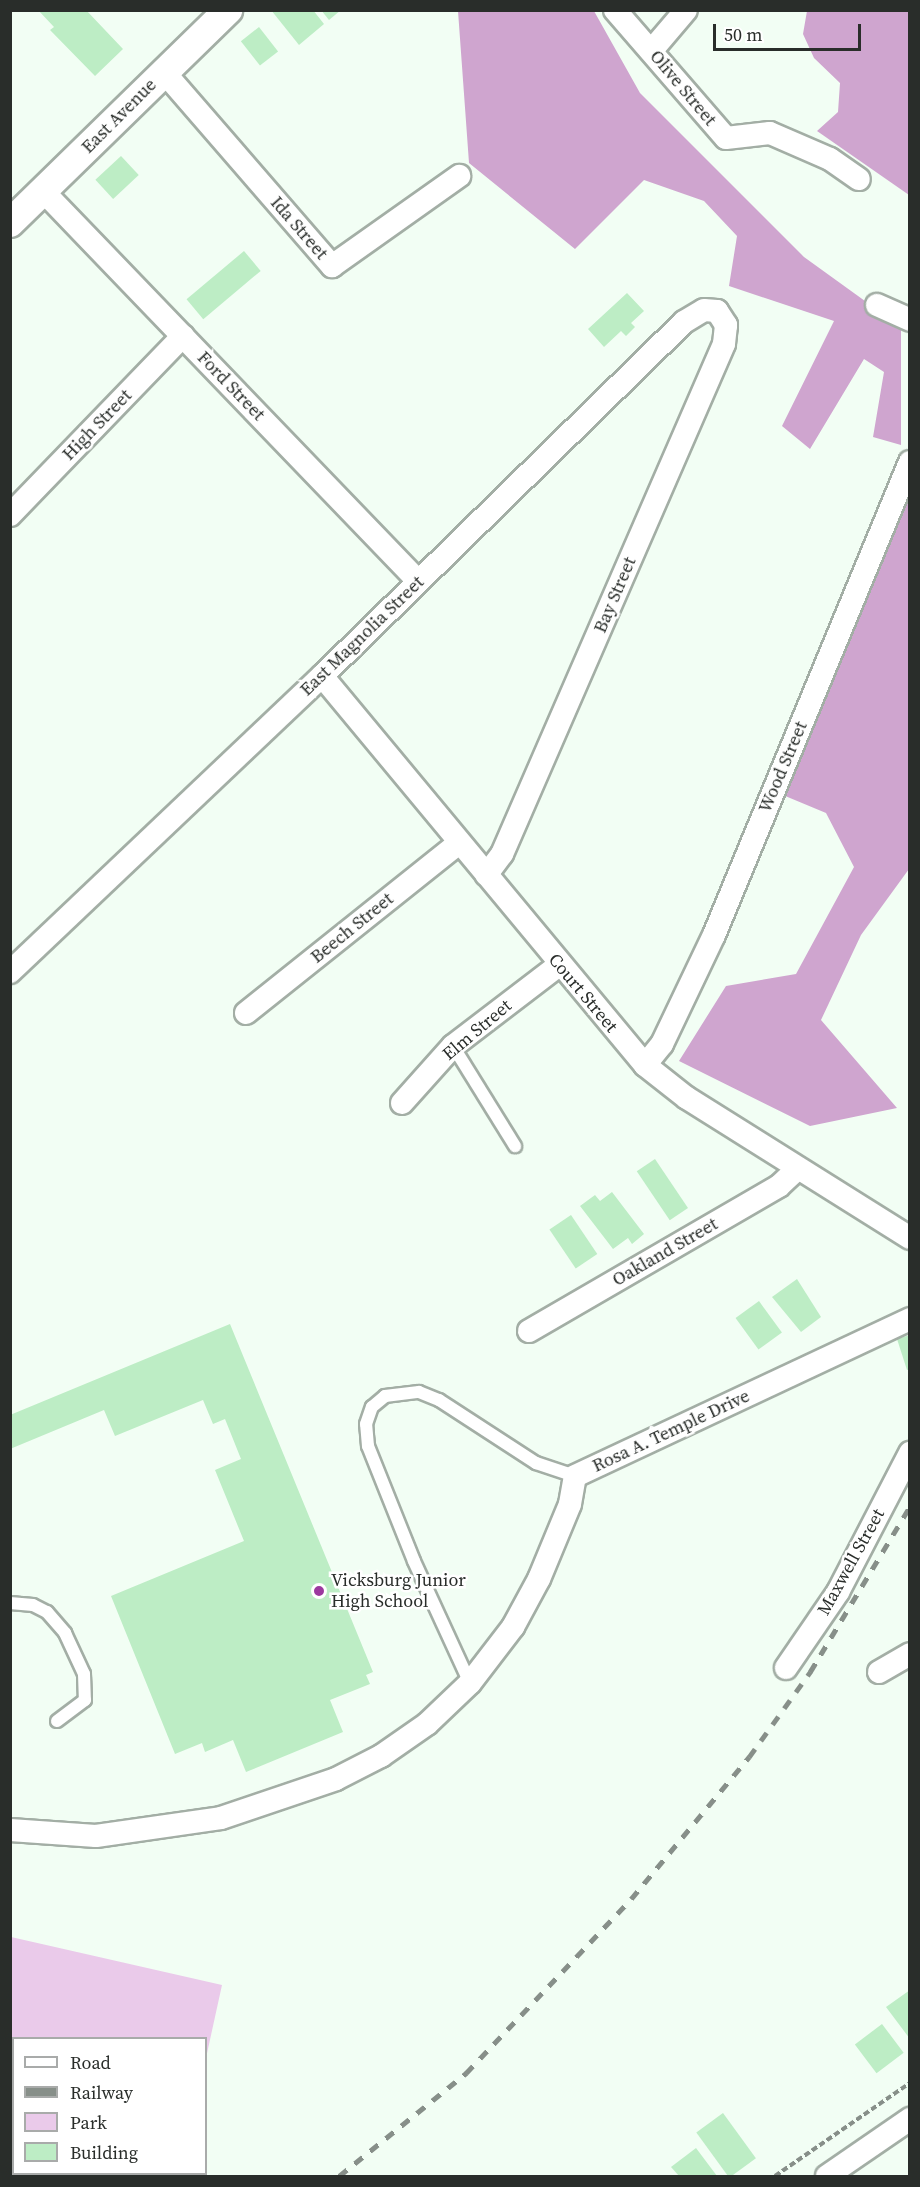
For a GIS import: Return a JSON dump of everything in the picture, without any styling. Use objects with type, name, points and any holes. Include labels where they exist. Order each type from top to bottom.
[{"type":"street","name":"East Avenue","points":[[10,223],[228,10]]},
{"type":"street","name":"Olive Street","points":[[615,10],[726,138],[770,133],[830,159],[859,178]]},
{"type":"street","points":[[652,50],[686,10]]},
{"type":"street","name":"Ida Street","points":[[164,72],[332,266],[459,176]]},
{"type":"street","name":"Ford Street","points":[[43,191],[418,581]]},
{"type":"street","points":[[877,305],[909,320]]},
{"type":"street","name":"East Magnolia Street","points":[[10,972],[322,676],[684,322],[704,310],[717,311]]},
{"type":"street","name":"Bay Street","points":[[486,875],[502,855],[724,344],[726,325],[717,311]]},
{"type":"street","name":"High Street","points":[[10,515],[183,336]]},
{"type":"street","name":"Wood Street","points":[[645,1065],[662,1044],[714,935],[909,462]]},
{"type":"street","name":"Court Street","points":[[322,676],[559,965],[645,1065],[687,1098],[909,1238]]},
{"type":"street","name":"Beech Street","points":[[246,1012],[459,843]]},
{"type":"street","name":"Elm Street","points":[[402,1103],[453,1046],[559,965]]},
{"type":"street","name":"Oakland Street","points":[[529,1331],[779,1186],[798,1168]]},
{"type":"street","name":"Rosa A. Temple Drive","points":[[10,1830],[96,1836],[221,1818],[278,1801],[381,1756],[427,1724],[470,1683],[513,1627],[539,1579],[570,1504],[575,1476],[909,1319]]},
{"type":"street","name":"Maxwell Street","points":[[786,1668],[838,1592],[909,1453]]},
{"type":"street","points":[[879,1672],[909,1654]]},
{"type":"street","points":[[827,2176],[909,2119]]},
{"type":"lane","points":[[453,1046],[515,1146]]},
{"type":"lane","points":[[470,1683],[414,1561],[368,1446],[366,1424],[372,1407],[400,1392],[419,1392],[439,1400],[536,1464],[575,1476]]},
{"type":"lane","points":[[10,1603],[33,1605],[46,1612],[65,1633],[84,1674],[85,1700],[57,1721]]},
{"type":"path","points":[[775,2176],[909,2083]]},
{"type":"green space","points":[[11,1937],[222,1985],[207,2053],[207,2037],[12,2037],[11,2091]]},
{"type":"shaded area","points":[[458,11],[594,11],[640,93],[804,257],[901,327],[901,445],[873,437],[884,372],[864,359],[810,449],[782,426],[834,321],[729,286],[737,236],[704,201],[644,180],[575,249],[469,163]]},
{"type":"shaded area","points":[[807,11],[909,11],[909,195],[817,131],[838,112],[840,83],[814,58],[803,34]]},
{"type":"shaded area","points":[[909,493],[909,869],[861,935],[821,1020],[897,1108],[810,1126],[679,1061],[726,986],[796,974],[854,867],[826,813],[778,793]]},
{"type":"building","points":[[38,10],[86,10],[123,49],[95,76],[50,30],[54,27]]},
{"type":"building","points":[[271,10],[313,10],[324,24],[299,45]]},
{"type":"building","points":[[321,10],[341,10],[329,20]]},
{"type":"building","points":[[259,27],[278,51],[260,66],[241,41]]},
{"type":"building","points":[[121,156],[139,175],[113,199],[95,180]]},
{"type":"building","points":[[244,251],[261,271],[203,319],[187,299]]},
{"type":"building","points":[[627,293],[644,311],[631,323],[635,327],[626,336],[621,331],[604,347],[588,329]]},
{"type":"building","points":[[655,1159],[688,1208],[670,1220],[637,1171]]},
{"type":"building","points":[[612,1192],[644,1234],[632,1244],[628,1238],[613,1249],[580,1206],[595,1195],[600,1201]]},
{"type":"building","points":[[571,1215],[597,1254],[576,1269],[549,1230]]},
{"type":"building","points":[[797,1279],[821,1317],[801,1332],[772,1297]]},
{"type":"building","points":[[759,1301],[782,1333],[758,1350],[736,1318]]},
{"type":"building","points":[[230,1324],[373,1672],[366,1675],[370,1684],[330,1700],[343,1732],[246,1772],[233,1740],[205,1752],[202,1743],[175,1754],[111,1596],[244,1541],[215,1470],[241,1459],[225,1419],[213,1424],[203,1400],[115,1436],[104,1410],[10,1449],[10,1415]]},
{"type":"building","points":[[910,1335],[910,1369],[907,1370],[897,1339]]},
{"type":"building","points":[[910,1990],[910,2039],[886,2007]]},
{"type":"building","points":[[882,2024],[904,2053],[877,2073],[855,2044]]},
{"type":"building","points":[[723,2113],[756,2158],[732,2176],[728,2176],[696,2132]]},
{"type":"building","points":[[696,2148],[717,2176],[679,2176],[671,2167]]},
{"type":"railway","points":[[339,2176],[466,2073],[631,1899],[749,1757],[810,1672],[910,1506]]},
{"type":"place","name":"Vicksburg Junior High School","points":[[319,1591]]}]
